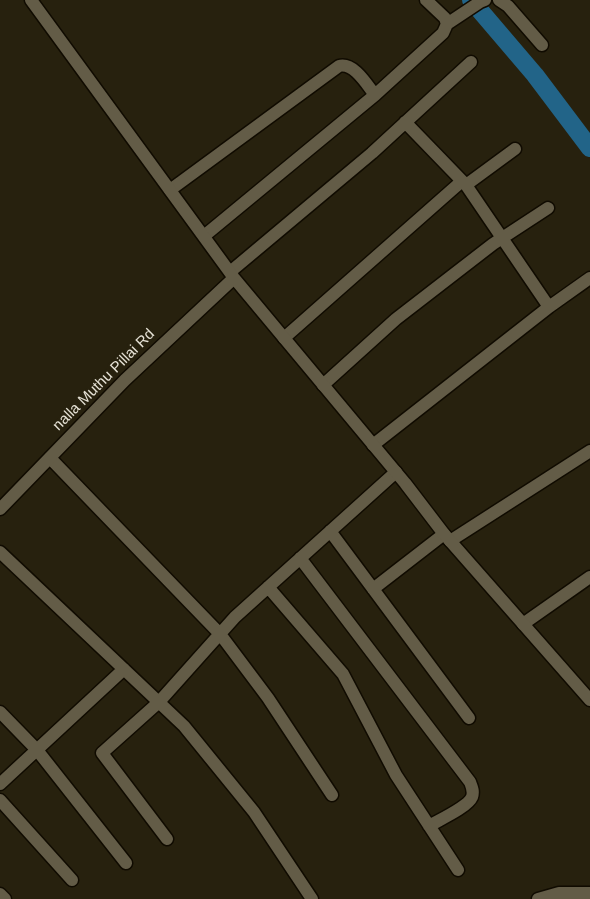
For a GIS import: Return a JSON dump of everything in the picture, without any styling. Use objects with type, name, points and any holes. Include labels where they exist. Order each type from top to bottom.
[{"type":"street","points":[[31,0],[232,275],[396,472],[447,538],[590,700]]},
{"type":"street","points":[[426,0],[445,18],[447,24]]},
{"type":"street","points":[[499,0],[508,6],[542,45]]},
{"type":"street","points":[[204,236],[376,95],[443,33],[447,24],[482,1]]},
{"type":"street","name":"nalla Muthu Pillai Rd","points":[[0,510],[125,380],[232,275],[372,153],[471,62]]},
{"type":"street","points":[[170,190],[339,66],[344,65],[352,68],[376,95]]},
{"type":"street","points":[[405,122],[464,183],[549,307]]},
{"type":"street","points":[[284,338],[464,183],[515,149]]},
{"type":"street","points":[[323,385],[396,319],[503,238],[548,208]]},
{"type":"street","points":[[373,445],[549,307],[590,278]]},
{"type":"street","points":[[373,589],[447,538],[590,451]]},
{"type":"street","points":[[50,458],[220,634],[268,698],[332,795]]},
{"type":"street","points":[[167,839],[102,753],[159,702],[236,617],[396,472]]},
{"type":"street","points":[[330,531],[469,718]]},
{"type":"street","points":[[0,552],[184,726],[254,812],[312,899]]},
{"type":"street","points":[[300,558],[470,782],[474,791],[471,799],[466,804],[429,826]]},
{"type":"street","points":[[523,624],[590,577]]},
{"type":"street","points":[[268,587],[343,674],[396,775],[458,870]]},
{"type":"street","points":[[0,784],[124,669]]},
{"type":"street","points":[[0,712],[37,750],[126,863]]},
{"type":"street","points":[[0,800],[72,880]]},
{"type":"street","points":[[538,899],[559,893],[590,893]]},
{"type":"street","points":[[0,894],[5,899]]},
{"type":"waterway","points":[[471,0],[535,75],[590,148]]}]
